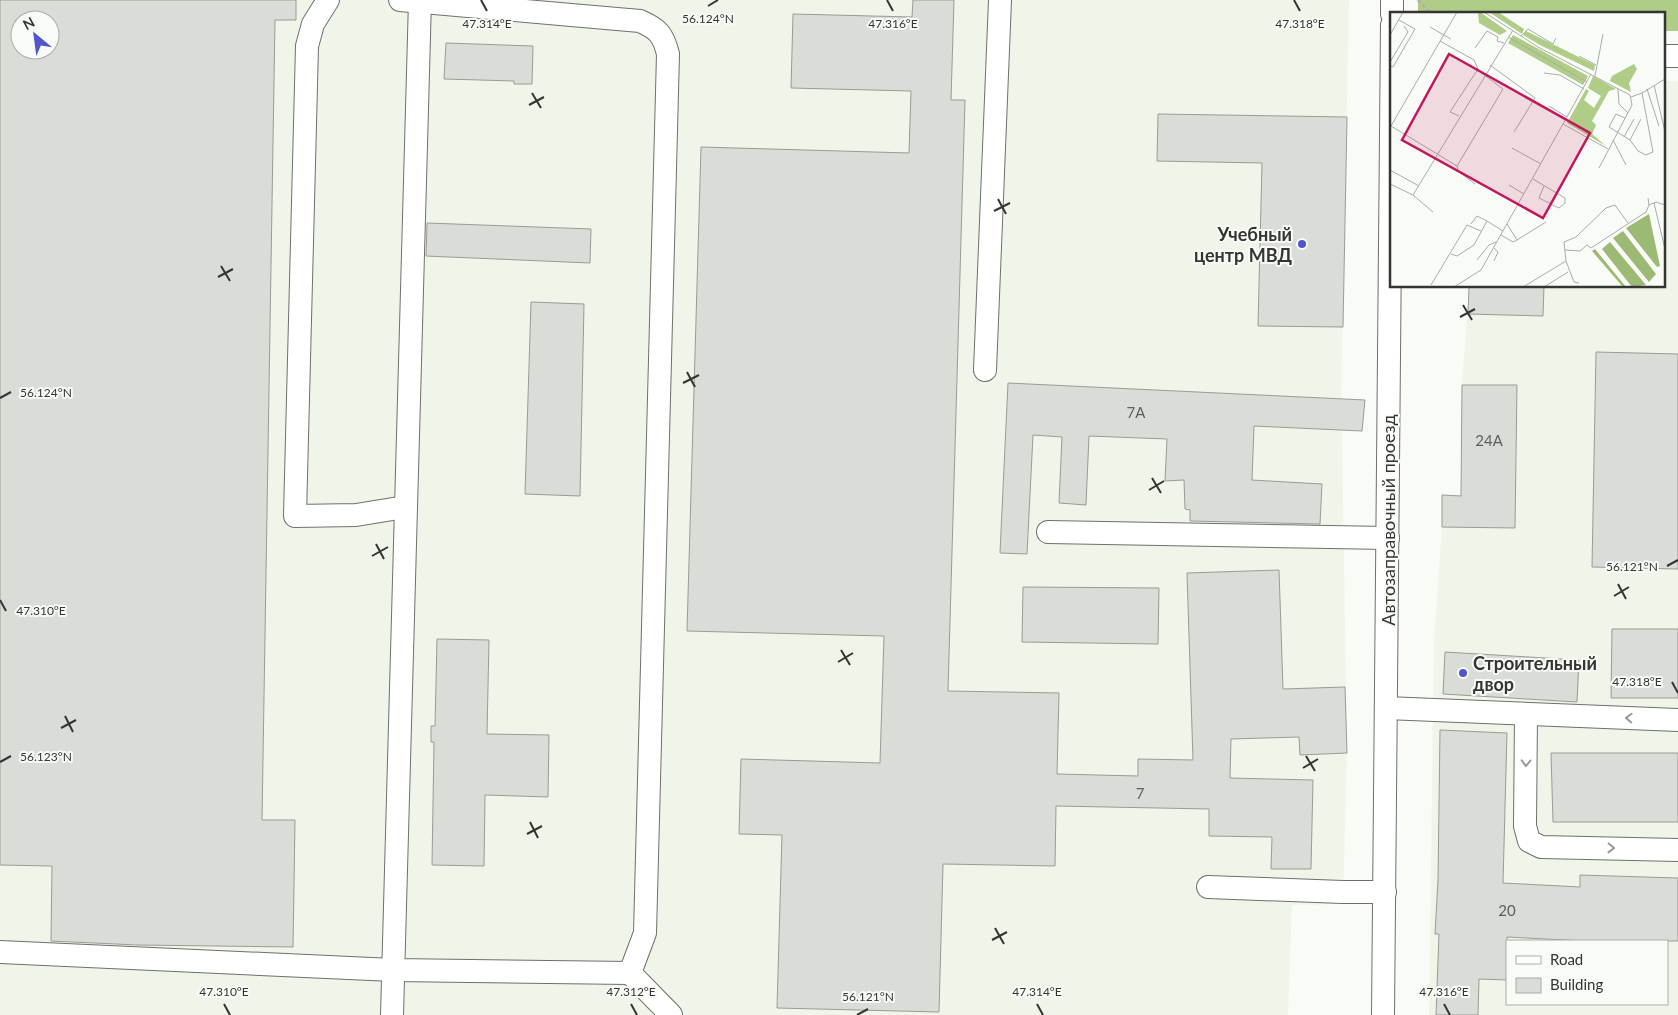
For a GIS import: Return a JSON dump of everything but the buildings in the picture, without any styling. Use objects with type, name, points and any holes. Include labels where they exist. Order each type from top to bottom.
[{"type":"street","points":[[328,0],[313,24],[306,46],[295,516],[356,515],[406,506]]},
{"type":"street","points":[[984,370],[1000,0]]},
{"type":"street","points":[[392,1015],[406,506],[413,1],[640,21],[655,28],[665,40],[668,54],[645,933],[630,973]]},
{"type":"street","name":"Автозаправочный проезд","points":[[1384,1015],[1390,288]]},
{"type":"street","points":[[1048,532],[1388,538]]},
{"type":"street","points":[[1386,708],[1678,720]]},
{"type":"street","points":[[1526,714],[1525,826],[1529,841],[1541,847],[1678,850]]},
{"type":"street","points":[[1208,887],[1385,892]]},
{"type":"street","points":[[0,952],[393,970],[630,973],[671,1015]]},
{"type":"path","points":[[1418,0],[1429,12]]},
{"type":"shaded area","points":[[0,0],[1349,0],[1341,399],[1365,400],[1362,431],[1342,431],[1347,753],[1343,904],[1292,905],[1288,1015],[0,1015]]},
{"type":"shaded area","points":[[1666,81],[1678,81],[1678,1015],[1429,1015],[1434,641],[1442,527],[1442,495],[1461,495],[1462,385],[1469,288],[1666,288]]},
{"type":"green space","points":[[1418,0],[1678,0],[1678,31],[1666,31],[1666,12],[1418,12]]},
{"type":"place","name":"Учебный центр МВД","points":[[1302,244]]},
{"type":"place","name":"Строительный двор","points":[[1463,673]]}]
